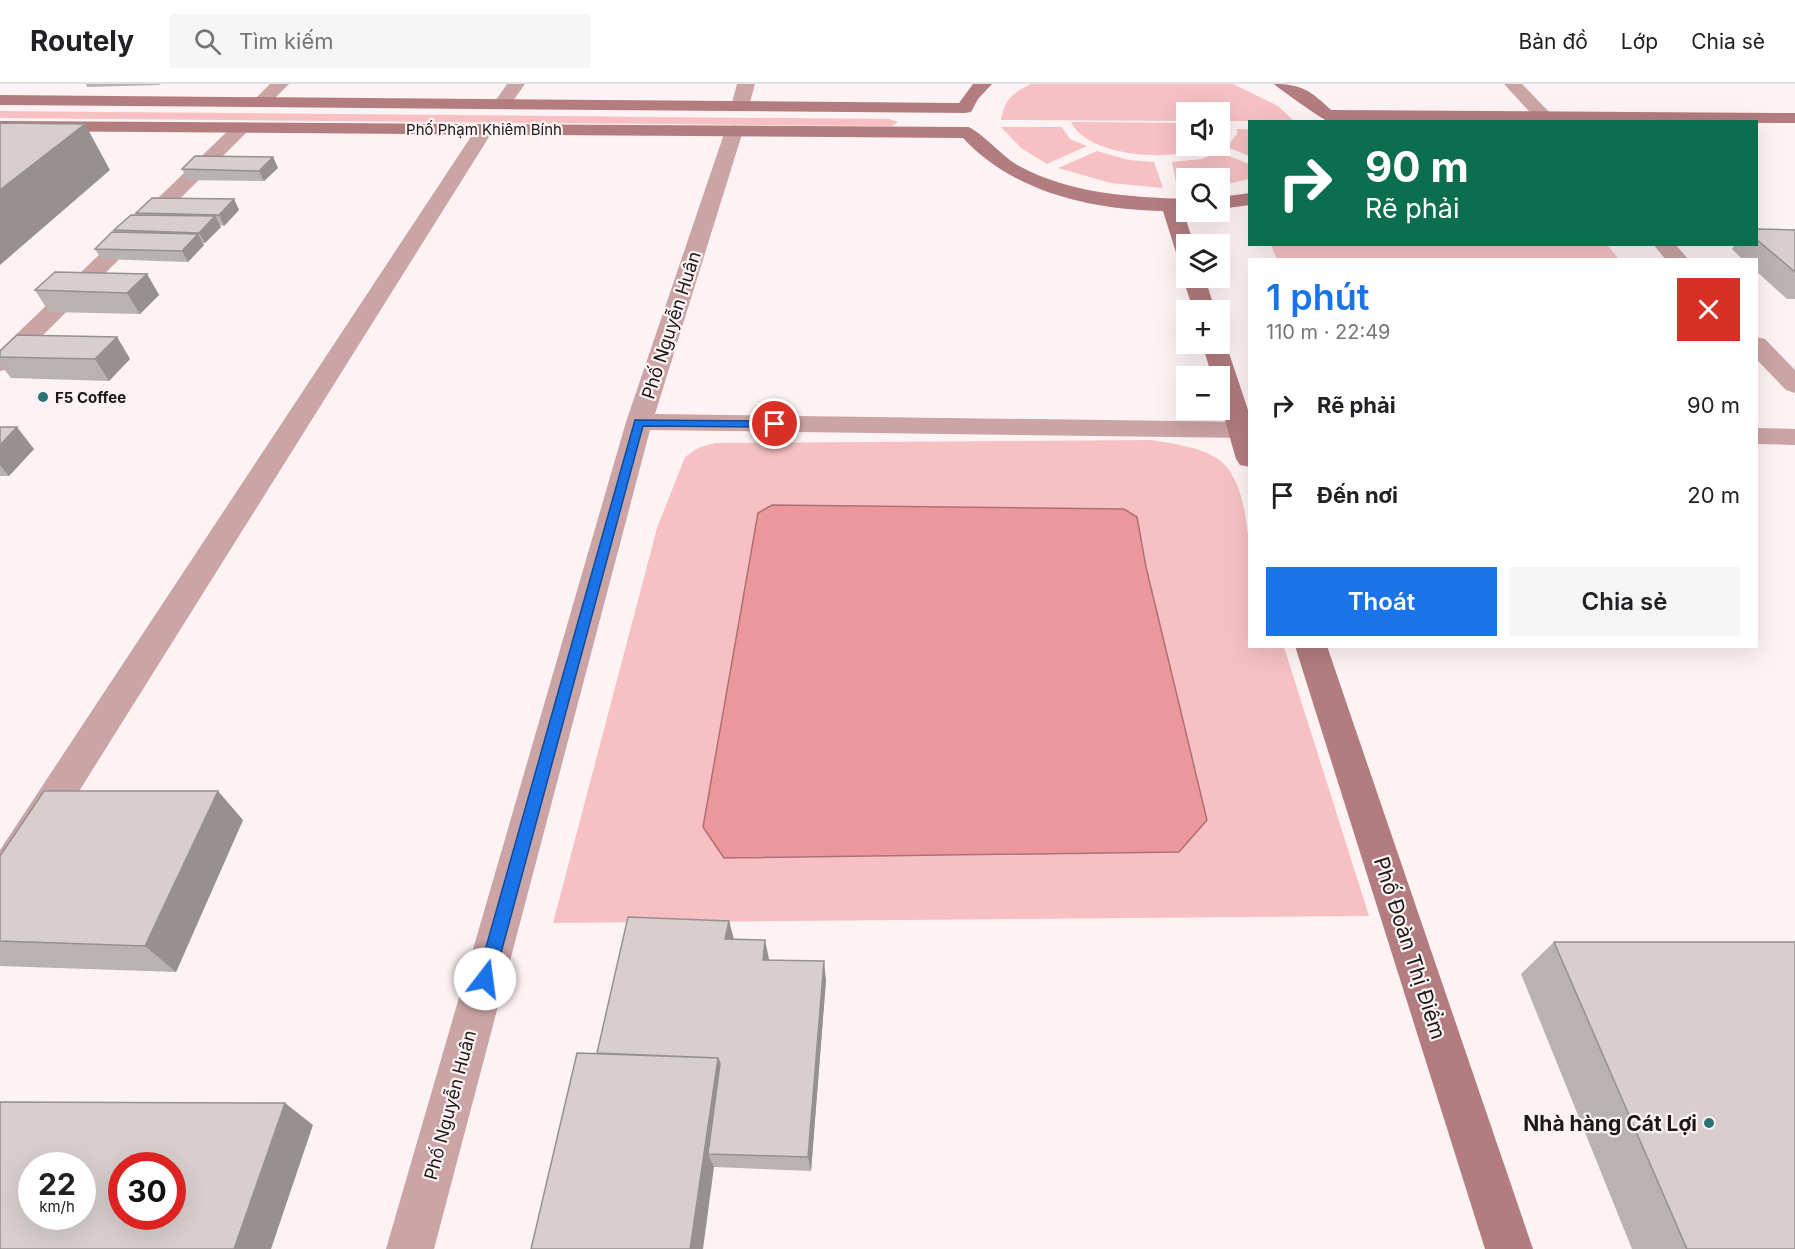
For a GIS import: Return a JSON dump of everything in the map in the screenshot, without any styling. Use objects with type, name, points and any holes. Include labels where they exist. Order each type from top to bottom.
[{"type":"street","points":[[261,102],[280,84]]},
{"type":"street","points":[[502,104],[516,84]]},
{"type":"street","name":"Phố Nguyễn Huân","points":[[410,1249],[639,422],[737,119],[746,84]]},
{"type":"street","name":"Phố Phạm Khiêm Bính","points":[[0,126],[485,129],[737,119],[965,108],[970,97],[983,84]]},
{"type":"street","points":[[1283,84],[1308,98],[1326,115],[1795,118]]},
{"type":"street","points":[[1513,84],[1543,116]]},
{"type":"street","name":"Phố Phạm Khiêm Bính","points":[[0,100],[502,104],[968,133],[991,157],[1040,182],[1096,197],[1176,205]]},
{"type":"street","points":[[0,364],[241,128]]},
{"type":"street","points":[[0,883],[485,129]]},
{"type":"street","points":[[1758,133],[1795,133]]},
{"type":"street","points":[[1230,202],[1248,199]]},
{"type":"street","points":[[1666,246],[1676,258]]},
{"type":"street","points":[[1758,346],[1795,385]]},
{"type":"street","points":[[1218,354],[1245,430],[1248,447]]},
{"type":"street","points":[[639,422],[1245,430]]},
{"type":"street","points":[[1758,436],[1795,437]]},
{"type":"street","name":"Phố Đoàn Thị Điểm","points":[[1312,648],[1509,1249]]},
{"type":"shaded area","points":[[1031,84],[1233,84],[1278,106],[1293,120],[1230,121],[1230,102],[1176,102],[1176,121],[1001,120],[1010,98]]},
{"type":"shaded area","points":[[0,111],[889,119],[898,122],[892,126],[876,126],[0,118]]},
{"type":"shaded area","points":[[1071,122],[1176,123],[1176,154],[1135,154],[1114,150],[1096,144],[1081,134]]},
{"type":"shaded area","points":[[1001,127],[1062,127],[1070,139],[1087,146],[1047,164],[1021,148]]},
{"type":"shaded area","points":[[1237,129],[1248,129],[1248,156],[1230,148],[1230,143],[1237,134]]},
{"type":"shaded area","points":[[1097,151],[1129,160],[1154,162],[1163,188],[1111,183],[1058,168]]},
{"type":"shaded area","points":[[1209,156],[1229,156],[1248,164],[1248,179],[1230,184],[1230,168],[1176,168],[1176,183],[1172,162],[1202,159]]},
{"type":"shaded area","points":[[1271,246],[1608,246],[1618,258],[1276,258]]},
{"type":"shaded area","points":[[1151,440],[1188,447],[1207,453],[1222,462],[1233,477],[1241,498],[1246,522],[1248,648],[1284,648],[1369,916],[553,923],[657,528],[685,457],[698,448],[715,443]]},
{"type":"shaded area","points":[[772,505],[1124,509],[1137,517],[1146,567],[1207,820],[1179,852],[724,858],[703,827],[758,513]]},
{"type":"building","points":[[0,123],[85,124],[0,190]]},
{"type":"building","points":[[195,156],[273,157],[259,171],[182,169]]},
{"type":"building","points":[[152,198],[234,199],[219,215],[136,213]]},
{"type":"building","points":[[131,215],[215,216],[199,233],[114,230]]},
{"type":"building","points":[[1758,229],[1795,230],[1795,272],[1758,241]]},
{"type":"building","points":[[112,232],[198,234],[182,251],[95,249]]},
{"type":"building","points":[[55,272],[147,274],[127,293],[35,290]]},
{"type":"building","points":[[17,335],[117,337],[95,359],[0,357],[0,351]]},
{"type":"building","points":[[0,427],[17,427],[0,445]]},
{"type":"building","points":[[44,791],[218,791],[145,946],[0,941],[0,856]]},
{"type":"building","points":[[628,917],[729,921],[725,939],[765,940],[763,960],[824,961],[808,1157],[708,1154],[720,1064],[718,1058],[597,1053]]},
{"type":"building","points":[[1554,942],[1795,942],[1795,1249],[1687,1249]]},
{"type":"building","points":[[577,1053],[718,1058],[690,1249],[531,1249]]},
{"type":"building","points":[[0,1102],[285,1103],[234,1249],[0,1249]]},
{"type":"place","name":"F5 Coffee","points":[[43,397]]},
{"type":"place","name":"Nhà hàng Cát Lợi","points":[[1709,1123]]},
{"type":"route","points":[[485,979],[639,422],[775,424]]}]
